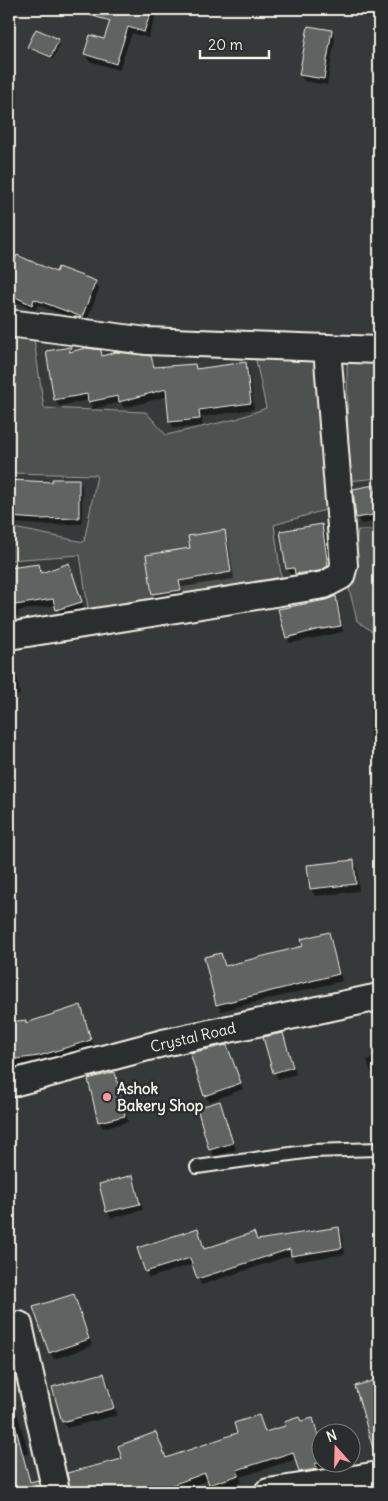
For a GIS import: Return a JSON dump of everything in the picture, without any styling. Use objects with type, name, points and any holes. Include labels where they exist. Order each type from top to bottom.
[{"type":"street","points":[[9,323],[147,340],[379,350]]},
{"type":"street","points":[[9,636],[324,585],[341,576],[344,565],[327,348]]},
{"type":"street","name":"Crystal Road","points":[[9,1084],[163,1043],[379,997]]},
{"type":"street","points":[[19,1325],[56,1492]]},
{"type":"street","points":[[268,1492],[379,1475]]},
{"type":"lane","points":[[197,1167],[312,1151],[379,1149]]},
{"type":"shaded area","points":[[9,335],[34,340],[44,408],[146,412],[166,435],[236,419],[266,408],[255,356],[319,358],[328,509],[274,525],[282,583],[89,614],[80,555],[9,560],[9,527],[84,542],[97,475],[9,473]]},
{"type":"shaded area","points":[[347,362],[379,362],[379,478],[348,481]]},
{"type":"shaded area","points":[[358,530],[379,530],[379,636],[357,621],[349,588]]},
{"type":"building","points":[[84,9],[152,9],[144,32],[128,27],[116,64],[84,54],[90,35],[104,39],[110,21],[83,13]]},
{"type":"building","points":[[308,26],[332,30],[324,79],[299,75]]},
{"type":"building","points":[[36,29],[59,39],[51,57],[27,47]]},
{"type":"building","points":[[17,255],[56,272],[58,267],[96,281],[82,317],[34,299],[32,305],[9,294],[9,274]]},
{"type":"building","points":[[71,347],[69,352],[86,348],[101,350],[102,356],[116,352],[151,356],[154,367],[195,364],[196,369],[246,362],[251,403],[199,410],[200,419],[169,422],[166,389],[119,402],[118,396],[88,402],[87,394],[54,400],[46,351]]},
{"type":"building","points":[[52,479],[79,479],[79,518],[38,519],[9,517],[10,480],[52,482]]},
{"type":"building","points":[[374,485],[379,514],[356,518],[353,489]]},
{"type":"building","points":[[322,524],[328,566],[319,571],[295,574],[294,568],[286,569],[280,531]]},
{"type":"building","points":[[225,530],[231,572],[179,581],[181,590],[152,594],[146,555],[190,548],[188,536]]},
{"type":"building","points":[[69,563],[82,602],[56,610],[53,599],[9,606],[9,568],[39,564],[41,573]]},
{"type":"building","points":[[336,596],[341,626],[286,638],[278,609],[326,600]]},
{"type":"building","points":[[354,860],[356,884],[310,889],[307,865]]},
{"type":"building","points":[[329,932],[339,974],[216,1005],[204,957],[221,953],[225,966],[303,946],[301,939]]},
{"type":"building","points":[[81,1005],[91,1040],[39,1056],[9,1060],[9,1022],[26,1020],[26,1023]]},
{"type":"building","points":[[283,1033],[293,1067],[273,1073],[263,1037]]},
{"type":"building","points":[[227,1045],[241,1083],[204,1096],[190,1053]]},
{"type":"building","name":"Ashok Bakery Shop","points":[[115,1072],[125,1116],[98,1122],[88,1079]]},
{"type":"building","points":[[220,1101],[233,1143],[209,1150],[197,1108]]},
{"type":"building","points":[[133,1175],[140,1204],[106,1212],[99,1184]]},
{"type":"building","points":[[339,1227],[342,1248],[291,1256],[290,1249],[197,1279],[190,1258],[145,1272],[137,1248],[198,1228],[204,1249],[254,1232],[257,1240]]},
{"type":"building","points":[[74,1294],[89,1339],[49,1353],[33,1307]]},
{"type":"building","points":[[104,1373],[114,1408],[62,1422],[52,1387]]},
{"type":"building","points":[[379,1379],[379,1451],[374,1452],[355,1386]]},
{"type":"building","points":[[259,1415],[265,1432],[285,1426],[284,1422],[299,1417],[301,1421],[313,1418],[315,1424],[310,1424],[310,1470],[299,1472],[293,1452],[237,1470],[239,1475],[209,1485],[205,1473],[153,1492],[71,1492],[67,1473],[122,1459],[118,1446],[156,1432],[166,1458],[237,1433],[234,1423]]},
{"type":"building","points":[[9,1425],[15,1425],[30,1482],[38,1480],[41,1492],[9,1492]]},
{"type":"place","name":"Ashok Bakery Shop","points":[[107,1097]]}]
